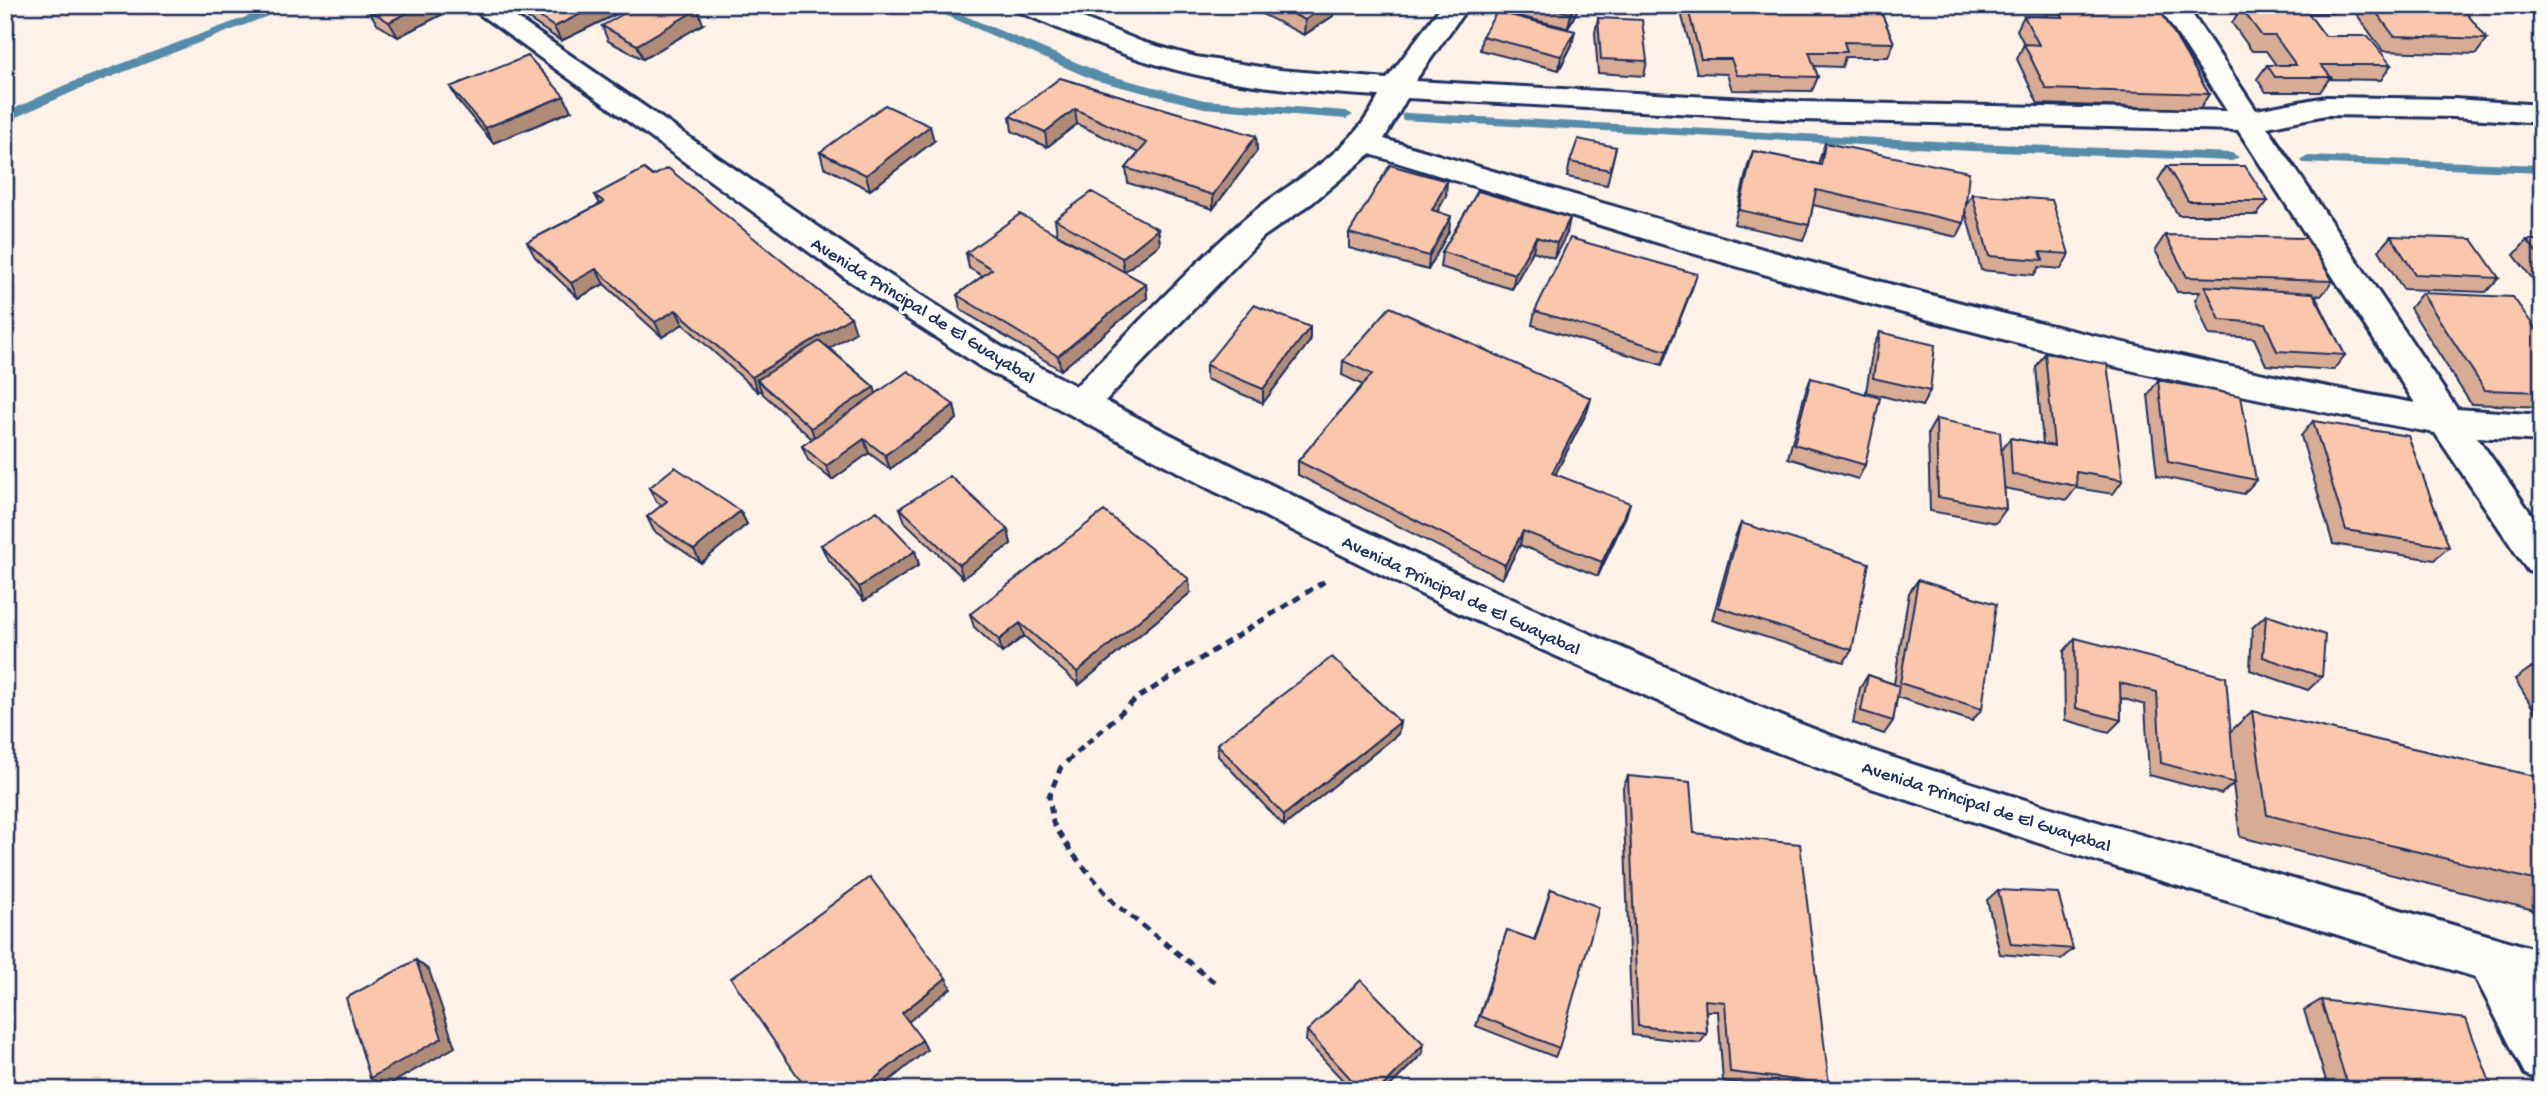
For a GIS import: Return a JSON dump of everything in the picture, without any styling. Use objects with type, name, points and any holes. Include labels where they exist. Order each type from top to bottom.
[{"type":"street","name":"Avenida Principal de El Guayabal","points":[[480,5],[860,272],[993,358],[1370,552],[1763,729],[1871,769],[2051,827],[2542,974]]},
{"type":"street","points":[[1027,5],[1139,50],[1194,65],[1253,76],[1398,88],[1700,109],[2248,121],[2326,106],[2427,107],[2542,114]]},
{"type":"street","points":[[2172,5],[2447,422],[2542,560]]},
{"type":"street","points":[[1080,404],[1252,230],[1301,196],[1365,142],[1382,119],[1405,72],[1445,8]]},
{"type":"street","points":[[1365,142],[1820,278],[2073,343],[2306,397],[2447,422],[2542,428]]},
{"type":"street","points":[[2491,959],[2542,1057]]},
{"type":"path","points":[[1214,982],[1114,903],[1072,853],[1053,823],[1049,796],[1061,767],[1136,699],[1370,552]]},
{"type":"building","points":[[377,5],[423,5],[389,22],[368,9]]},
{"type":"building","points":[[523,5],[599,5],[554,27]]},
{"type":"building","points":[[639,5],[691,5],[698,9],[637,45],[602,26]]},
{"type":"building","points":[[1274,5],[1327,5],[1305,20]]},
{"type":"building","points":[[1536,5],[1575,5],[1571,13]]},
{"type":"building","points":[[1687,5],[1878,5],[1894,43],[1844,42],[1847,52],[1809,52],[1818,77],[1737,75],[1731,59],[1701,59]]},
{"type":"building","points":[[2057,5],[2157,5],[2209,94],[2046,89],[2024,44],[2039,45],[2024,16],[2063,17]]},
{"type":"building","points":[[2371,5],[2460,5],[2487,39],[2394,36]]},
{"type":"building","points":[[2241,8],[2304,8],[2325,36],[2368,36],[2391,65],[2321,65],[2331,77],[2275,77],[2267,65],[2296,65],[2275,36],[2262,36]]},
{"type":"building","points":[[1497,12],[1575,31],[1561,56],[1482,36]]},
{"type":"building","points":[[1598,18],[1642,20],[1647,61],[1601,59]]},
{"type":"building","points":[[528,56],[564,96],[485,128],[450,87]]},
{"type":"building","points":[[1060,78],[1256,136],[1213,195],[1126,168],[1147,143],[1075,109],[1045,132],[1010,116]]},
{"type":"building","points":[[885,105],[930,126],[866,175],[820,152]]},
{"type":"building","points":[[1578,139],[1616,147],[1610,170],[1570,162]]},
{"type":"building","points":[[1825,143],[1969,172],[1964,223],[1816,190],[1809,225],[1739,210],[1753,151],[1821,165]]},
{"type":"building","points":[[1390,165],[1447,181],[1432,210],[1451,216],[1429,256],[1349,233]]},
{"type":"building","points":[[2167,166],[2245,166],[2268,201],[2188,201]]},
{"type":"building","points":[[668,168],[851,317],[752,377],[676,310],[655,322],[596,269],[571,283],[527,242],[604,202],[595,195],[644,169],[653,176]]},
{"type":"building","points":[[1478,191],[1570,218],[1557,243],[1536,237],[1515,274],[1442,252]]},
{"type":"building","points":[[1092,192],[1158,229],[1122,258],[1055,219]]},
{"type":"building","points":[[1972,194],[2052,200],[2069,254],[2040,252],[2043,260],[1989,256]]},
{"type":"building","points":[[1020,214],[1146,284],[1058,356],[957,295],[992,269],[966,253]]},
{"type":"building","points":[[2165,235],[2306,238],[2333,281],[2187,277]]},
{"type":"building","points":[[2391,236],[2472,239],[2499,278],[2415,274]]},
{"type":"building","points":[[1570,238],[1697,274],[1667,351],[1535,311]]},
{"type":"building","points":[[2527,240],[2542,240],[2542,259]]},
{"type":"building","points":[[2205,286],[2313,293],[2345,355],[2277,351],[2265,323],[2220,320]]},
{"type":"building","points":[[2422,293],[2513,297],[2542,338],[2542,392],[2485,390]]},
{"type":"building","points":[[1254,305],[1310,327],[1263,389],[1206,365]]},
{"type":"building","points":[[1390,307],[1591,398],[1552,473],[1630,503],[1602,562],[1523,531],[1505,565],[1298,461],[1372,374],[1343,361]]},
{"type":"building","points":[[1880,332],[1935,345],[1930,391],[1873,378]]},
{"type":"building","points":[[820,341],[874,387],[811,428],[757,380]]},
{"type":"building","points":[[2045,353],[2107,364],[2123,480],[2076,472],[2077,486],[2012,474],[2010,438],[2054,446]]},
{"type":"building","points":[[908,371],[954,405],[885,455],[864,439],[826,466],[802,446]]},
{"type":"building","points":[[1811,378],[1880,398],[1865,465],[1794,444]]},
{"type":"building","points":[[2158,380],[2241,396],[2256,480],[2168,462]]},
{"type":"building","points":[[1936,419],[2000,432],[2006,509],[1938,497]]},
{"type":"building","points":[[2313,421],[2408,436],[2449,547],[2346,530]]},
{"type":"building","points":[[675,467],[740,511],[694,550],[647,517],[667,501],[649,488]]},
{"type":"building","points":[[950,476],[1008,530],[959,565],[900,508]]},
{"type":"building","points":[[877,511],[915,551],[859,587],[821,545]]},
{"type":"building","points":[[1104,511],[1189,579],[1077,672],[1020,623],[999,640],[970,614]]},
{"type":"building","points":[[1741,523],[1869,563],[1852,650],[1718,607]]},
{"type":"building","points":[[1918,580],[1996,604],[1982,709],[1900,683]]},
{"type":"building","points":[[2266,615],[2325,635],[2322,677],[2263,657]]},
{"type":"building","points":[[2075,638],[2226,677],[2235,783],[2161,763],[2157,692],[2120,683],[2121,720],[2076,708]]},
{"type":"building","points":[[1332,657],[1400,722],[1284,815],[1217,744]]},
{"type":"building","points":[[2532,667],[2542,667],[2542,682]]},
{"type":"building","points":[[1868,675],[1899,686],[1893,721],[1861,711]]},
{"type":"building","points":[[2252,711],[2542,778],[2542,882],[2267,815]]},
{"type":"building","points":[[1628,776],[1690,782],[1694,833],[1800,844],[1829,1084],[1730,1072],[1725,1002],[1705,1000],[1707,1034],[1638,1026]]},
{"type":"building","points":[[870,877],[946,978],[902,1013],[922,1040],[861,1090],[807,1090],[731,978]]},
{"type":"building","points":[[1551,889],[1599,907],[1559,1048],[1480,1016],[1507,930],[1535,940]]},
{"type":"building","points":[[1998,890],[2058,893],[2073,949],[2011,944]]},
{"type":"building","points":[[416,960],[442,1038],[370,1078],[346,998]]},
{"type":"building","points":[[1361,980],[1424,1044],[1379,1090],[1361,1090],[1307,1031]]},
{"type":"building","points":[[2321,1000],[2466,1019],[2493,1090],[2349,1090]]},
{"type":"waterway","points":[[5,118],[70,88],[290,5]]},
{"type":"waterway","points":[[928,5],[1099,77],[1204,104],[1346,115]]},
{"type":"waterway","points":[[1407,117],[1972,147],[2232,157]]},
{"type":"waterway","points":[[2308,160],[2542,169]]}]
